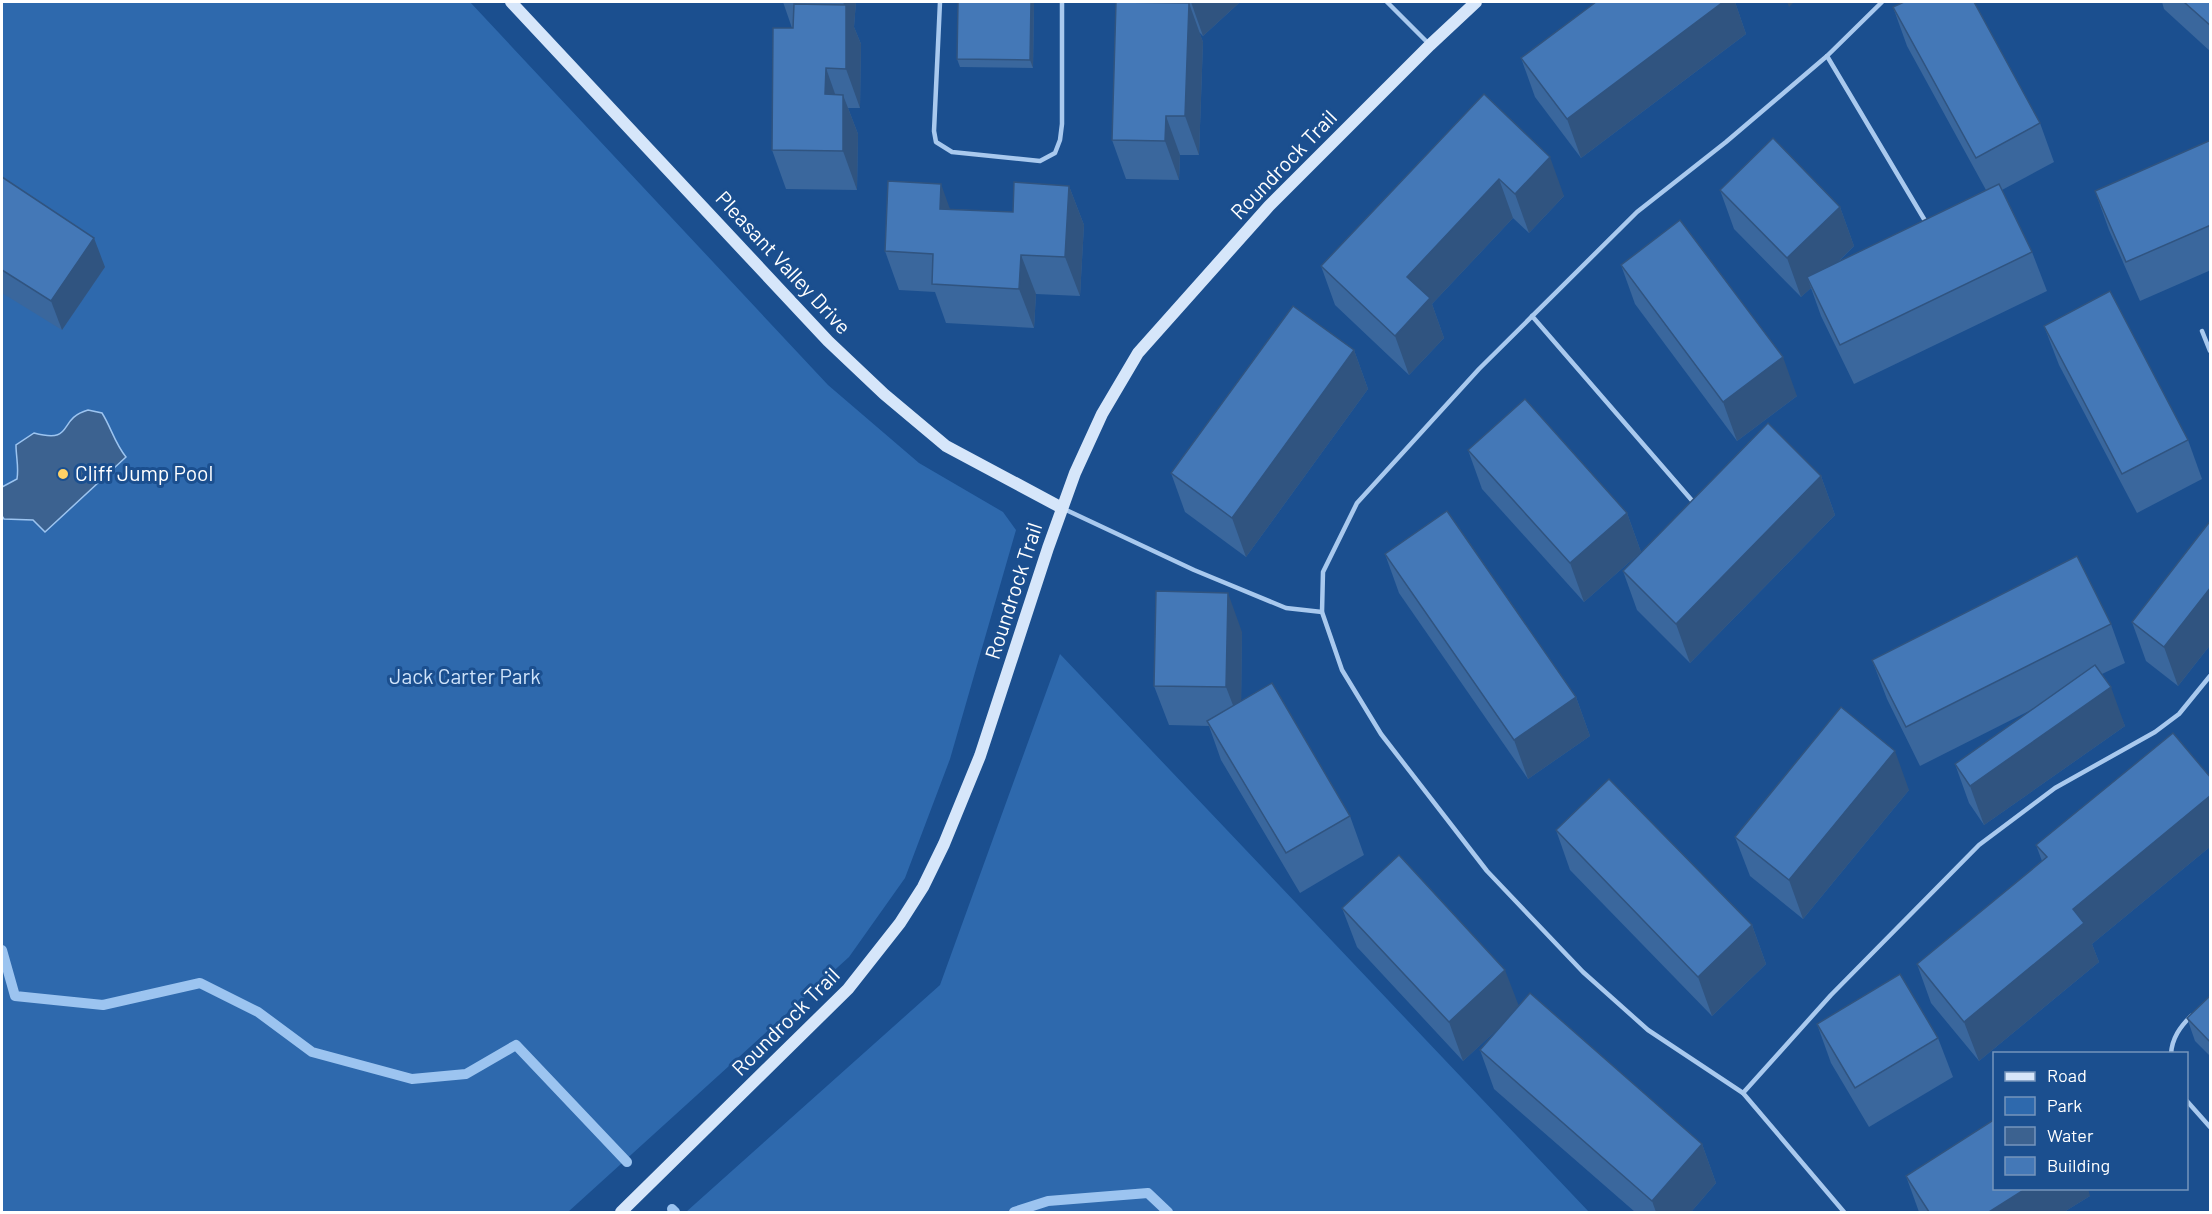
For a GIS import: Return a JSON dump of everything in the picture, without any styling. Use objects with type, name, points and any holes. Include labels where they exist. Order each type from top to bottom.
[{"type":"street","name":"Pleasant Valley Drive","points":[[511,2],[828,342],[884,394],[946,446],[1062,508]]},
{"type":"street","name":"Roundrock Trail","points":[[621,1212],[848,989],[877,954],[923,887],[944,844],[980,756],[1075,473],[1102,414],[1138,353],[1269,206],[1476,2]]},
{"type":"lane","points":[[940,2],[934,131],[936,142],[952,152],[1040,161],[1055,153],[1060,140],[1062,2]]},
{"type":"lane","points":[[1387,2],[1430,45]]},
{"type":"lane","points":[[1844,1212],[1743,1093],[1648,1030],[1583,972],[1487,871],[1381,734],[1342,670],[1322,612],[1323,573],[1356,503],[1479,369],[1637,212],[1726,142],[1827,56],[1882,2]]},
{"type":"lane","points":[[1827,56],[1928,225]]},
{"type":"lane","points":[[1532,316],[1703,513]]},
{"type":"lane","points":[[2202,331],[2211,351]]},
{"type":"lane","points":[[1062,508],[1194,570],[1286,608],[1322,612]]},
{"type":"lane","points":[[1743,1093],[1831,995],[1979,845],[2055,788],[2155,732],[2179,714],[2211,676]]},
{"type":"lane","points":[[2171,1052],[2172,1042],[2183,1024],[2197,1011]]},
{"type":"lane","points":[[2188,1101],[2211,1127]]},
{"type":"green space","name":"Jack Carter Park","points":[[2,2],[470,2],[828,385],[919,463],[1003,512],[1016,530],[950,759],[905,878],[849,957],[568,1212],[2,1212]]},
{"type":"green space","points":[[1060,654],[1589,1212],[686,1212],[940,985]]},
{"type":"water","name":"Cliff Jump Pool","points":[[88,410],[102,413],[126,457],[45,532],[33,520],[4,519],[2,516],[2,487],[17,479],[16,445],[34,433],[47,436],[61,433],[72,419]]},
{"type":"building","points":[[958,2],[1031,2],[1030,60],[957,59]]},
{"type":"building","points":[[1116,2],[1189,3],[1185,116],[1166,116],[1165,141],[1112,140]]},
{"type":"building","points":[[1596,2],[1723,2],[1567,119],[1521,58]]},
{"type":"building","points":[[1904,2],[1974,2],[2040,123],[1976,158],[1893,7]]},
{"type":"building","points":[[2184,2],[2211,2],[2211,26]]},
{"type":"building","points":[[794,4],[846,5],[846,69],[826,68],[825,94],[843,95],[843,151],[772,150],[773,28],[793,28]]},
{"type":"building","points":[[1484,94],[1550,157],[1515,194],[1499,179],[1407,277],[1430,298],[1395,336],[1321,266]]},
{"type":"building","points":[[1773,138],[1840,207],[1787,258],[1720,190]]},
{"type":"building","points":[[2211,140],[2211,225],[2126,262],[2095,191]]},
{"type":"building","points":[[2,177],[94,238],[51,301],[2,270]]},
{"type":"building","points":[[888,181],[941,184],[940,209],[1013,212],[1014,182],[1069,186],[1065,257],[1021,255],[1019,289],[932,284],[933,254],[885,251]]},
{"type":"building","points":[[1999,184],[2032,252],[1840,345],[1807,277]]},
{"type":"building","points":[[1680,220],[1783,357],[1723,402],[1621,265]]},
{"type":"building","points":[[2110,291],[2188,440],[2122,474],[2044,326]]},
{"type":"building","points":[[1293,306],[1354,350],[1232,518],[1171,473]]},
{"type":"building","points":[[1525,399],[1627,513],[1570,563],[1468,450]]},
{"type":"building","points":[[1768,423],[1821,476],[1676,624],[1623,571]]},
{"type":"building","points":[[1447,511],[1576,697],[1514,740],[1385,554]]},
{"type":"building","points":[[2211,520],[2211,587],[2164,647],[2132,622]]},
{"type":"building","points":[[2077,556],[2111,624],[1906,727],[1872,660]]},
{"type":"building","points":[[1156,591],[1228,593],[1226,687],[1154,686]]},
{"type":"building","points":[[2095,665],[2111,687],[1970,786],[1955,764]]},
{"type":"building","points":[[1272,683],[1350,816],[1286,853],[1207,721]]},
{"type":"building","points":[[1841,707],[1895,751],[1789,880],[1735,837]]},
{"type":"building","points":[[2173,733],[2211,778],[2211,795],[2073,909],[2084,923],[1964,1022],[1917,964],[2047,857],[2036,845]]},
{"type":"building","points":[[1609,779],[1752,925],[1698,977],[1556,830]]},
{"type":"building","points":[[1399,855],[1505,970],[1449,1022],[1342,908]]},
{"type":"building","points":[[1900,974],[1938,1038],[1855,1088],[1817,1024]]},
{"type":"building","points":[[1530,993],[1702,1144],[1652,1201],[1480,1050]]},
{"type":"building","points":[[2211,995],[2211,1043],[2187,1018]]},
{"type":"building","points":[[1993,1120],[1993,1190],[2024,1190],[1989,1212],[1929,1212],[1906,1176]]},
{"type":"waterway","points":[[2,950],[15,996],[103,1005],[200,983],[258,1012],[312,1052],[412,1079],[466,1074],[516,1045],[627,1162]]},
{"type":"waterway","points":[[1014,1212],[1048,1201],[1148,1193],[1168,1212]]},
{"type":"waterway","points":[[672,1209],[675,1212]]},
{"type":"place","name":"Cliff Jump Pool","points":[[63,474]]}]
